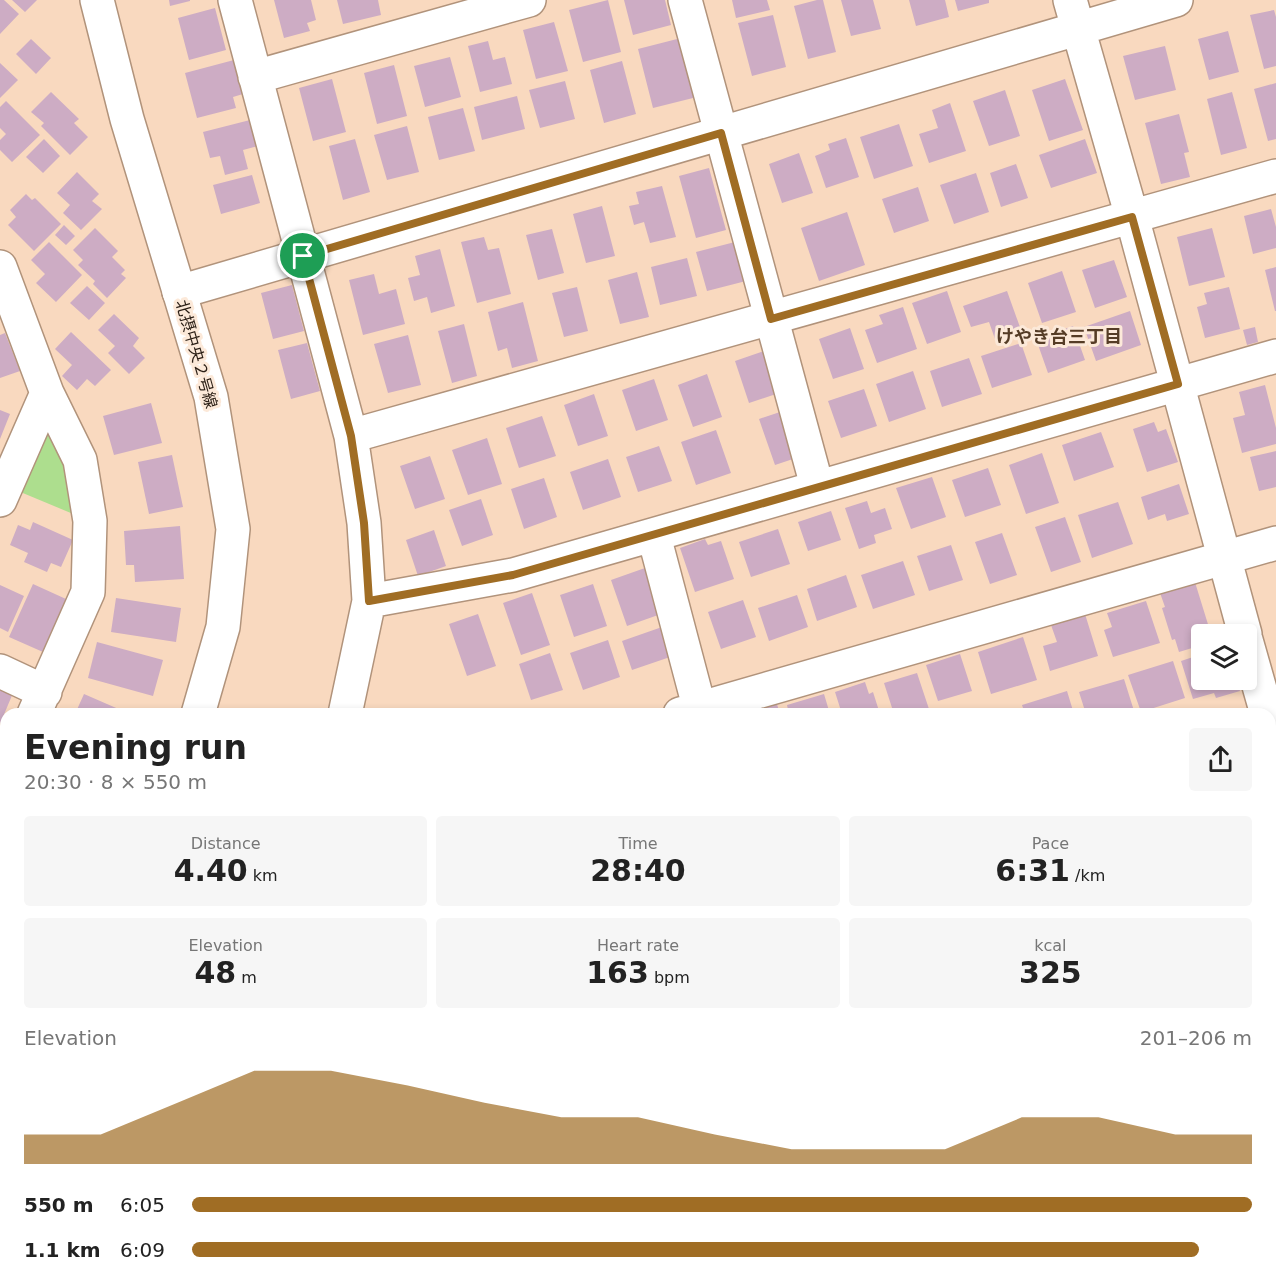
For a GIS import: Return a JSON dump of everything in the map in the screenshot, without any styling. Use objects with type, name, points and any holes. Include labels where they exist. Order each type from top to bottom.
[{"type":"street","name":"北摂中央２号線","points":[[97,0],[127,119],[211,398],[233,529],[224,627],[200,708]]},
{"type":"street","points":[[235,0],[351,436],[364,523],[369,601],[346,708]]},
{"type":"street","points":[[255,77],[530,0]]},
{"type":"street","points":[[685,0],[817,486]]},
{"type":"street","points":[[179,292],[721,133],[1074,14],[1176,0]]},
{"type":"street","points":[[1074,14],[1132,217],[1242,624]]},
{"type":"street","points":[[351,436],[1276,176]]},
{"type":"street","points":[[0,267],[47,393],[80,460],[90,521],[88,592],[39,703],[0,671]]},
{"type":"street","points":[[369,601],[513,575],[1276,356]]},
{"type":"street","points":[[2,490],[47,393]]},
{"type":"street","points":[[654,536],[693,708]]},
{"type":"street","points":[[708,708],[1276,543]]},
{"type":"street","points":[[1257,679],[1265,708]]},
{"type":"green space","points":[[47,393],[90,521],[6,486]]},
{"type":"building","points":[[0,0],[4,0],[19,14],[0,34]]},
{"type":"building","points":[[12,0],[37,0],[25,12]]},
{"type":"building","points":[[169,0],[190,0],[190,1],[170,6]]},
{"type":"building","points":[[274,0],[311,0],[316,20],[307,23],[310,31],[284,38]]},
{"type":"building","points":[[337,0],[378,0],[381,15],[343,24]]},
{"type":"building","points":[[608,0],[621,52],[583,62],[569,10]]},
{"type":"building","points":[[624,0],[665,0],[671,25],[633,35]]},
{"type":"building","points":[[732,0],[767,0],[770,10],[736,18]]},
{"type":"building","points":[[823,0],[836,52],[808,59],[794,6]]},
{"type":"building","points":[[841,0],[873,0],[881,29],[851,36]]},
{"type":"building","points":[[909,0],[945,0],[949,17],[916,26]]},
{"type":"building","points":[[955,0],[989,0],[989,3],[958,11]]},
{"type":"building","points":[[215,8],[226,50],[189,60],[178,18]]},
{"type":"building","points":[[1274,10],[1276,66],[1264,69],[1250,15]]},
{"type":"building","points":[[773,15],[786,67],[752,76],[738,23]]},
{"type":"building","points":[[554,22],[568,71],[536,79],[523,30]]},
{"type":"building","points":[[1228,31],[1239,72],[1209,80],[1198,39]]},
{"type":"building","points":[[681,38],[697,97],[653,108],[638,49]]},
{"type":"building","points":[[31,39],[51,58],[36,74],[16,54]]},
{"type":"building","points":[[488,41],[493,60],[505,57],[512,84],[480,92],[468,46]]},
{"type":"building","points":[[1165,46],[1176,90],[1135,100],[1123,56]]},
{"type":"building","points":[[450,57],[461,97],[425,107],[414,66]]},
{"type":"building","points":[[234,60],[243,94],[233,97],[236,108],[197,118],[185,73]]},
{"type":"building","points":[[622,61],[636,114],[604,123],[590,70]]},
{"type":"building","points":[[0,63],[18,80],[0,98]]},
{"type":"building","points":[[394,65],[407,116],[377,124],[364,73]]},
{"type":"building","points":[[332,79],[346,132],[313,141],[299,88]]},
{"type":"building","points":[[1065,79],[1083,130],[1049,141],[1032,90]]},
{"type":"building","points":[[565,81],[575,119],[540,128],[529,90]]},
{"type":"building","points":[[1276,83],[1276,139],[1268,141],[1254,89]]},
{"type":"building","points":[[1005,90],[1020,136],[989,146],[973,101]]},
{"type":"building","points":[[51,92],[79,119],[74,123],[88,137],[70,155],[41,126],[44,123],[31,112]]},
{"type":"building","points":[[1232,92],[1247,148],[1221,155],[1207,99]]},
{"type":"building","points":[[517,96],[525,129],[482,140],[474,107]]},
{"type":"building","points":[[6,101],[40,135],[12,162],[0,150],[0,140],[6,134],[0,128],[0,107]]},
{"type":"building","points":[[950,103],[966,151],[929,163],[919,134],[938,128],[932,110]]},
{"type":"building","points":[[463,108],[475,151],[439,160],[428,117]]},
{"type":"building","points":[[1179,114],[1189,152],[1184,153],[1190,177],[1161,184],[1145,123]]},
{"type":"building","points":[[254,119],[261,145],[243,150],[248,169],[225,175],[220,156],[210,158],[203,132]]},
{"type":"building","points":[[899,124],[913,166],[874,179],[860,137]]},
{"type":"building","points":[[407,126],[419,172],[387,180],[374,135]]},
{"type":"building","points":[[846,138],[859,177],[826,188],[815,156],[830,150],[828,144]]},
{"type":"building","points":[[44,139],[60,156],[43,173],[26,157]]},
{"type":"building","points":[[355,139],[370,192],[343,200],[329,146]]},
{"type":"building","points":[[1085,139],[1097,173],[1051,188],[1039,155]]},
{"type":"building","points":[[799,153],[813,193],[782,203],[769,164]]},
{"type":"building","points":[[1016,164],[1028,198],[1001,207],[990,173]]},
{"type":"building","points":[[709,168],[726,230],[696,238],[679,176]]},
{"type":"building","points":[[77,172],[99,194],[92,201],[102,209],[81,230],[63,213],[70,205],[57,193]]},
{"type":"building","points":[[976,173],[989,212],[954,224],[940,185]]},
{"type":"building","points":[[252,175],[260,203],[221,214],[213,185]]},
{"type":"building","points":[[662,186],[676,237],[650,243],[644,222],[634,225],[629,206],[639,204],[636,192]]},
{"type":"building","points":[[918,187],[929,221],[894,233],[882,199]]},
{"type":"building","points":[[26,194],[32,200],[35,198],[61,224],[34,251],[8,225],[16,217],[10,210]]},
{"type":"building","points":[[602,206],[615,256],[586,263],[573,214]]},
{"type":"building","points":[[1271,209],[1276,227],[1276,248],[1253,254],[1244,216]]},
{"type":"building","points":[[847,212],[865,265],[819,281],[801,228]]},
{"type":"building","points":[[64,225],[75,236],[66,245],[55,235]]},
{"type":"building","points":[[95,228],[118,251],[112,257],[125,270],[121,274],[126,278],[107,298],[93,284],[95,281],[78,265],[83,260],[73,250]]},
{"type":"building","points":[[1212,228],[1225,277],[1189,286],[1177,237]]},
{"type":"building","points":[[552,229],[564,273],[538,280],[526,235]]},
{"type":"building","points":[[484,237],[488,250],[499,248],[511,294],[477,303],[461,242]]},
{"type":"building","points":[[49,242],[82,275],[56,302],[36,283],[45,274],[31,260]]},
{"type":"building","points":[[735,242],[746,281],[707,291],[696,252]]},
{"type":"building","points":[[440,249],[455,306],[431,313],[427,297],[414,301],[408,278],[420,275],[415,256]]},
{"type":"building","points":[[687,258],[697,296],[660,305],[651,267]]},
{"type":"building","points":[[1114,260],[1127,297],[1095,308],[1082,270]]},
{"type":"building","points":[[1276,267],[1276,311],[1275,311],[1265,270]]},
{"type":"building","points":[[1062,271],[1076,312],[1042,323],[1028,283]]},
{"type":"building","points":[[637,272],[649,317],[620,324],[608,280]]},
{"type":"building","points":[[374,274],[379,294],[396,289],[405,324],[363,335],[349,280]]},
{"type":"building","points":[[292,285],[304,331],[273,339],[261,293]]},
{"type":"building","points":[[87,286],[105,303],[89,320],[70,303]]},
{"type":"building","points":[[577,287],[588,331],[564,337],[552,293]]},
{"type":"building","points":[[1229,287],[1240,329],[1205,338],[1197,307],[1207,304],[1204,293]]},
{"type":"building","points":[[947,291],[961,332],[927,344],[912,303]]},
{"type":"building","points":[[1007,291],[1021,330],[995,339],[989,322],[971,327],[963,306]]},
{"type":"building","points":[[523,302],[538,361],[512,368],[507,348],[498,351],[488,312]]},
{"type":"building","points":[[903,307],[917,349],[877,363],[865,330],[883,324],[879,315]]},
{"type":"building","points":[[1130,311],[1141,345],[1096,361],[1084,327]]},
{"type":"building","points":[[114,314],[139,338],[133,346],[145,358],[129,374],[108,353],[115,346],[98,330]]},
{"type":"building","points":[[464,324],[477,376],[452,383],[438,331]]},
{"type":"building","points":[[1073,326],[1085,360],[1048,373],[1036,339]]},
{"type":"building","points":[[1255,327],[1258,342],[1247,345],[1243,330]]},
{"type":"building","points":[[850,328],[864,369],[833,379],[819,339]]},
{"type":"building","points":[[71,332],[111,370],[95,386],[87,379],[77,390],[62,376],[72,365],[55,349]]},
{"type":"building","points":[[5,333],[20,371],[0,378],[0,335]]},
{"type":"building","points":[[408,335],[421,385],[388,393],[374,344]]},
{"type":"building","points":[[307,343],[320,391],[291,399],[278,350]]},
{"type":"building","points":[[1021,343],[1032,375],[992,388],[981,356]]},
{"type":"building","points":[[764,351],[779,393],[749,403],[735,361]]},
{"type":"building","points":[[969,358],[982,394],[942,407],[930,371]]},
{"type":"building","points":[[913,371],[926,409],[889,422],[876,384]]},
{"type":"building","points":[[707,374],[722,417],[693,427],[678,385]]},
{"type":"building","points":[[654,379],[668,420],[636,431],[622,390]]},
{"type":"building","points":[[1265,385],[1276,428],[1276,444],[1242,453],[1233,418],[1245,415],[1239,392]]},
{"type":"building","points":[[864,389],[877,426],[841,438],[828,401]]},
{"type":"building","points":[[594,394],[608,436],[578,446],[564,405]]},
{"type":"building","points":[[151,403],[162,443],[114,455],[103,416]]},
{"type":"building","points":[[0,410],[10,414],[0,439]]},
{"type":"building","points":[[783,411],[799,457],[775,465],[759,419]]},
{"type":"building","points":[[542,416],[556,456],[519,468],[506,428]]},
{"type":"building","points":[[1154,422],[1158,432],[1166,429],[1178,462],[1147,472],[1133,429]]},
{"type":"building","points":[[716,430],[731,473],[696,485],[681,442]]},
{"type":"building","points":[[1101,432],[1114,467],[1074,481],[1062,445]]},
{"type":"building","points":[[487,438],[502,484],[468,495],[452,450]]},
{"type":"building","points":[[659,446],[672,481],[638,492],[626,457]]},
{"type":"building","points":[[1276,451],[1276,487],[1259,491],[1250,457]]},
{"type":"building","points":[[1042,453],[1059,503],[1026,514],[1009,465]]},
{"type":"building","points":[[172,455],[183,507],[149,514],[138,462]]},
{"type":"building","points":[[430,456],[445,499],[415,509],[400,466]]},
{"type":"building","points":[[608,459],[621,497],[583,510],[570,472]]},
{"type":"building","points":[[988,468],[1001,505],[965,517],[952,480]]},
{"type":"building","points":[[932,477],[946,517],[911,529],[896,488]]},
{"type":"building","points":[[544,478],[557,517],[524,529],[511,489]]},
{"type":"building","points":[[1179,484],[1189,514],[1167,521],[1165,514],[1148,520],[1141,497]]},
{"type":"building","points":[[481,499],[493,535],[462,546],[449,510]]},
{"type":"building","points":[[867,501],[871,513],[885,508],[892,529],[874,535],[876,543],[859,549],[845,508]]},
{"type":"building","points":[[1118,502],[1133,544],[1092,558],[1078,515]]},
{"type":"building","points":[[831,511],[841,540],[808,551],[798,522]]},
{"type":"building","points":[[1065,517],[1081,562],[1051,572],[1035,527]]},
{"type":"building","points":[[33,522],[73,540],[61,567],[51,563],[47,572],[24,562],[28,553],[10,545],[18,525],[30,530]]},
{"type":"building","points":[[180,526],[184,579],[135,582],[134,565],[126,565],[124,531]]},
{"type":"building","points":[[778,529],[790,564],[751,577],[739,542]]},
{"type":"building","points":[[434,530],[446,566],[418,576],[406,540]]},
{"type":"building","points":[[1002,533],[1017,575],[990,584],[975,542]]},
{"type":"building","points":[[705,539],[708,545],[721,541],[734,579],[695,592],[680,548]]},
{"type":"building","points":[[951,545],[963,580],[929,591],[917,556]]},
{"type":"building","points":[[903,561],[915,595],[873,609],[861,575]]},
{"type":"building","points":[[645,568],[661,614],[627,626],[611,580]]},
{"type":"building","points":[[846,575],[857,607],[817,621],[807,589]]},
{"type":"building","points":[[1194,579],[1208,624],[1191,624],[1191,648],[1179,652],[1175,639],[1172,640],[1159,590]]},
{"type":"building","points":[[33,584],[66,599],[43,652],[9,637]]},
{"type":"building","points":[[593,584],[607,626],[574,637],[560,595]]},
{"type":"building","points":[[0,585],[24,596],[8,632],[0,628]]},
{"type":"building","points":[[532,593],[550,645],[521,655],[503,603]]},
{"type":"building","points":[[797,595],[808,627],[769,641],[758,608]]},
{"type":"building","points":[[116,598],[181,608],[176,642],[111,632]]},
{"type":"building","points":[[743,600],[756,637],[721,649],[708,612]]},
{"type":"building","points":[[1146,601],[1160,643],[1113,657],[1104,630],[1112,627],[1107,613]]},
{"type":"building","points":[[478,614],[496,666],[467,676],[449,624]]},
{"type":"building","points":[[1085,614],[1098,656],[1050,671],[1043,646],[1057,642],[1051,625]]},
{"type":"building","points":[[662,627],[673,656],[632,670],[622,641]]},
{"type":"building","points":[[1023,637],[1037,680],[991,694],[978,652]]},
{"type":"building","points":[[608,640],[620,677],[583,690],[570,653]]},
{"type":"building","points":[[97,642],[163,660],[153,696],[88,678]]},
{"type":"building","points":[[550,653],[563,690],[531,700],[519,664]]},
{"type":"building","points":[[960,654],[972,691],[938,701],[926,665]]},
{"type":"building","points":[[1191,658],[1191,690],[1240,691],[1216,698],[1214,693],[1193,699],[1181,661]]},
{"type":"building","points":[[1173,661],[1185,698],[1154,708],[1140,708],[1128,675]]},
{"type":"building","points":[[917,673],[929,708],[892,708],[884,683]]},
{"type":"building","points":[[1124,679],[1133,708],[1084,708],[1079,692]]},
{"type":"building","points":[[865,682],[869,694],[873,692],[878,708],[840,708],[835,692]]},
{"type":"building","points":[[0,688],[13,693],[7,708],[0,708]]},
{"type":"building","points":[[1067,691],[1072,708],[1023,708],[1022,705]]},
{"type":"building","points":[[84,694],[116,708],[78,708]]},
{"type":"building","points":[[824,694],[828,708],[788,708],[787,705]]},
{"type":"building","points":[[776,701],[778,708],[755,708]]},
{"type":"district","name":"けやき台三丁目","points":[[1059,337]]},
{"type":"route","points":[[721,133],[771,319],[1132,217],[1178,384],[513,575],[369,601],[364,523],[351,436],[303,256],[721,133]]}]
